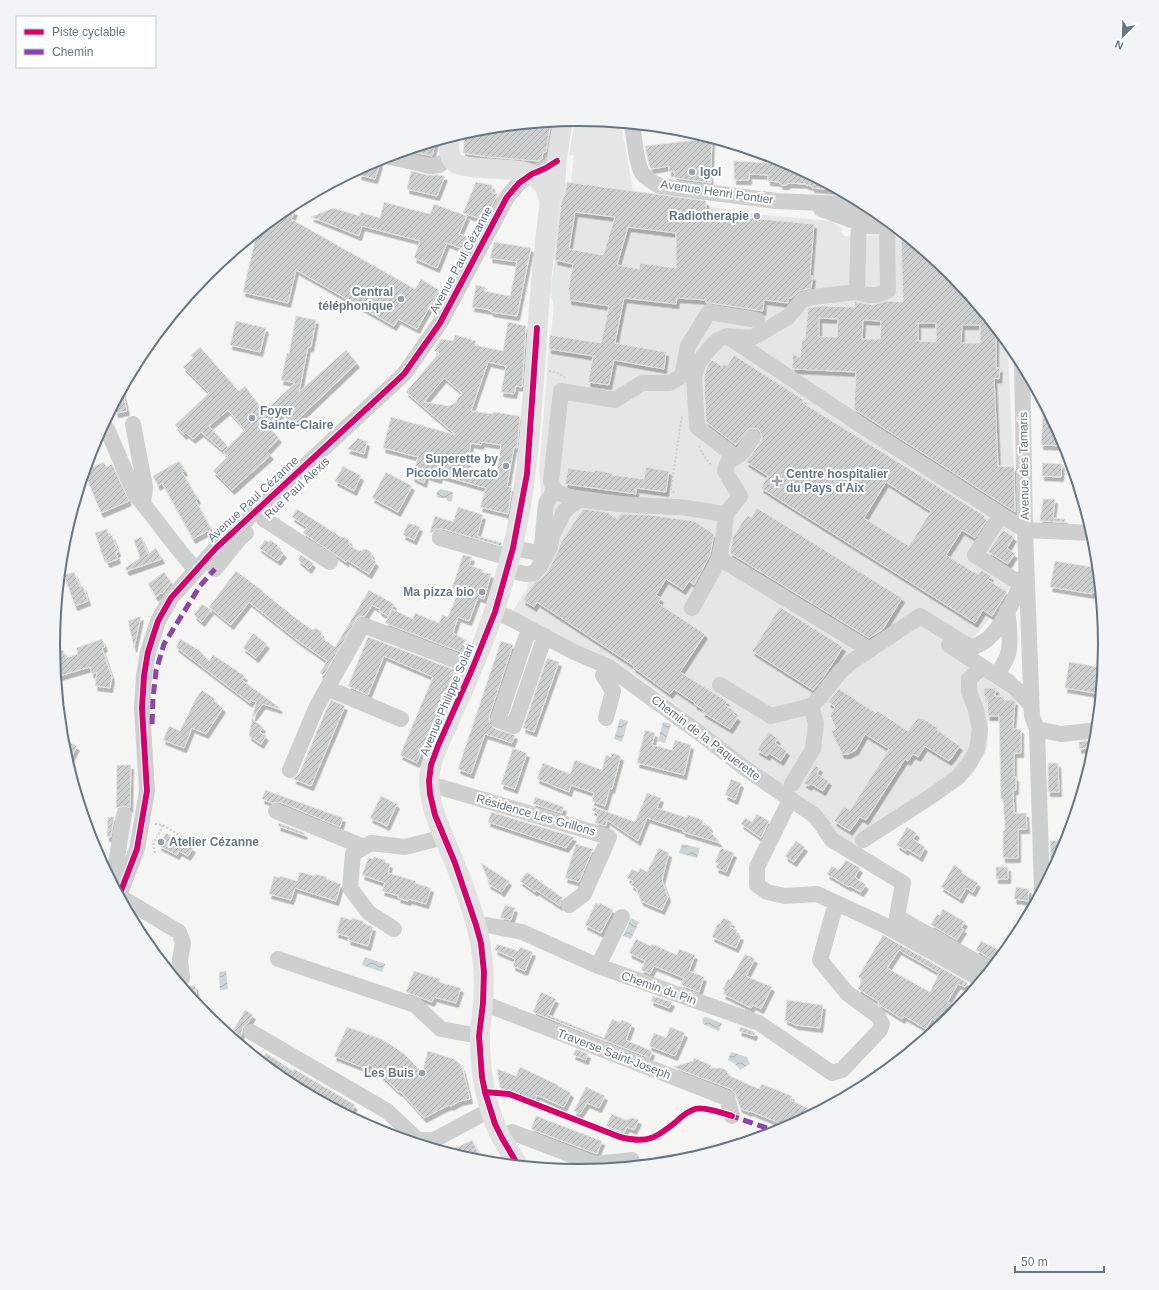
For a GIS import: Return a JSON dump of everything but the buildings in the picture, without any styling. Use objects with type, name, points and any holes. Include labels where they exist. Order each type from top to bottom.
[{"type":"main road","name":"Avenue Philippe Solari","points":[[515,1160],[502,1138],[490,1110],[485,1092],[482,1077],[479,1036],[484,1003],[483,956],[476,925],[455,863],[436,815],[430,787],[431,765],[438,746],[473,668],[495,612],[510,559],[527,474],[539,302],[550,200],[555,182],[562,127]]},
{"type":"main road","points":[[450,143],[454,162],[460,165],[492,170],[504,169],[532,174],[544,187],[550,200]]},
{"type":"street","name":"Avenue Henri Pontier","points":[[633,129],[639,168],[643,175],[650,181],[660,186],[776,201],[854,205]]},
{"type":"street","points":[[398,159],[430,166],[439,165],[450,143]]},
{"type":"street","name":"Avenue Paul Cézanne","points":[[121,889],[137,849],[147,791],[142,708],[144,676],[148,652],[158,621],[171,598],[216,548],[404,374],[440,323],[507,197],[519,183],[557,160]]},
{"type":"street","points":[[492,170],[499,174],[504,182],[507,197]]},
{"type":"street","name":"Avenue Henri Pontier","points":[[798,203],[834,213],[863,224],[883,224]]},
{"type":"street","points":[[857,292],[863,224],[859,214],[864,211]]},
{"type":"street","points":[[737,455],[732,454],[697,427],[694,376],[699,362],[718,340],[727,336],[752,338],[788,317],[802,300],[812,296],[857,292],[870,295],[882,294],[888,290],[889,228]]},
{"type":"street","points":[[726,514],[678,507],[644,506],[581,499],[568,496],[555,490],[551,481],[561,391],[615,400],[642,383],[669,383],[682,376],[688,346],[709,312],[757,320]]},
{"type":"street","points":[[727,336],[870,431],[1025,530],[1086,533]]},
{"type":"street","name":"Avenue des Tamaris","points":[[1022,374],[1025,530],[1023,587],[1032,716],[1037,729],[1042,881]]},
{"type":"street","name":"Rue Paul Alexis","points":[[215,569],[241,537],[264,519],[339,448],[365,420],[374,403]]},
{"type":"street","points":[[133,424],[144,487],[143,504]]},
{"type":"street","points":[[107,431],[135,494],[155,518],[177,549],[196,570]]},
{"type":"street","points":[[692,608],[719,558],[726,514],[740,496],[725,472],[728,462],[742,453],[753,437]]},
{"type":"street","points":[[510,559],[539,551],[542,545],[546,503],[555,490]]},
{"type":"street","points":[[440,538],[510,559],[526,574],[534,573],[540,566],[550,547],[552,536],[564,512],[581,499]]},
{"type":"street","points":[[863,840],[958,777],[970,762],[977,749],[980,729],[976,710],[969,691],[969,679],[976,658],[985,640],[998,627],[1007,610],[1023,587],[975,555],[1002,515]]},
{"type":"street","points":[[264,519],[330,562]]},
{"type":"street","points":[[719,558],[870,650]]},
{"type":"street","points":[[1007,610],[1009,624],[1009,646],[1008,655],[1001,668],[1000,674],[1003,679],[1009,682],[1016,682],[1023,680],[1030,673]]},
{"type":"street","name":"Chemin de la Paquerette","points":[[495,612],[508,617],[574,652],[609,667],[746,769],[814,815],[832,840],[903,883],[896,917],[987,968]]},
{"type":"street","points":[[720,685],[771,716],[811,706],[840,672],[916,619],[965,644],[976,658],[1015,688],[1031,705]]},
{"type":"street","points":[[290,770],[317,706],[363,625],[473,668]]},
{"type":"street","points":[[529,629],[498,720],[514,726],[545,636]]},
{"type":"street","points":[[603,675],[613,691],[606,718]]},
{"type":"street","points":[[327,688],[401,719]]},
{"type":"street","points":[[792,784],[813,749],[816,723],[811,706]]},
{"type":"street","points":[[1037,729],[1061,734],[1092,731]]},
{"type":"street","name":"Résidence Les Grillons","points":[[430,787],[440,787],[609,837],[584,894],[569,905]]},
{"type":"street","points":[[790,800],[757,868],[757,884],[767,892],[785,896],[818,894],[884,924],[978,978]]},
{"type":"street","points":[[276,811],[364,847]]},
{"type":"street","points":[[115,876],[124,816]]},
{"type":"street","points":[[394,929],[369,912],[350,888],[353,854],[371,843],[405,847],[444,837]]},
{"type":"street","points":[[127,900],[179,932],[183,943],[180,960],[182,978]]},
{"type":"street","name":"Chemin du Pin","points":[[476,925],[486,925],[522,932],[598,966],[759,1023],[832,1073],[842,1070],[880,1030],[882,1024],[878,1016],[847,993],[820,960],[836,903]]},
{"type":"street","points":[[598,966],[622,917]]},
{"type":"street","points":[[278,959],[415,1005],[441,1029],[479,1036]]},
{"type":"street","name":"Traverse Saint-Joseph","points":[[484,1003],[727,1098],[732,1116]]},
{"type":"street","points":[[251,1032],[387,1111],[416,1138]]},
{"type":"street","points":[[423,1140],[434,1140],[490,1110]]},
{"type":"street","points":[[502,1138],[512,1132],[594,1164]]},
{"type":"street","points":[[601,1163],[632,1160]]},
{"type":"path","points":[[534,367],[558,373],[565,377],[568,385],[568,393]]},
{"type":"path","points":[[678,507],[679,497],[671,489],[682,413]]},
{"type":"path","points":[[142,822],[162,825],[200,847]]},
{"type":"path","points":[[155,853],[154,843],[156,837],[162,830],[162,825]]},
{"type":"shaded area","name":"Centre hospitalier du Pays d'Aix","points":[[574,126],[622,128],[633,191],[705,200],[706,206],[754,214],[831,221],[843,229],[841,231],[844,236],[899,235],[922,254],[970,302],[1008,351],[1014,467],[1014,572],[1007,592],[992,616],[959,658],[1017,700],[1016,721],[988,721],[988,744],[986,751],[972,775],[860,850],[839,837],[669,699],[622,666],[561,638],[512,612],[527,589],[537,531],[541,488],[539,473],[554,307],[550,292],[555,260],[550,259],[563,182],[571,183],[574,156],[569,155]]},
{"type":"water","points":[[440,489],[453,492],[452,501],[449,502],[446,498],[439,498],[436,496]]},
{"type":"water","points":[[620,719],[628,721],[622,742],[614,739]]},
{"type":"water","points":[[663,722],[671,724],[665,743],[658,741]]},
{"type":"water","points":[[682,844],[700,848],[697,858],[679,853]]},
{"type":"water","points":[[631,918],[639,922],[631,939],[623,936]]},
{"type":"water","points":[[365,957],[385,964],[382,972],[362,965]]},
{"type":"water","points":[[226,971],[228,989],[220,990],[219,972]]},
{"type":"water","points":[[704,1017],[722,1023],[719,1031],[703,1024],[702,1019]]},
{"type":"water","points":[[731,1052],[747,1057],[750,1064],[740,1070],[735,1064],[728,1060]]},
{"type":"marked path","points":[[152,724],[156,671],[164,644],[200,586],[215,569]]},
{"type":"marked path","points":[[729,1115],[768,1129]]},
{"type":"cycle path","points":[[122,889],[137,849],[147,791],[142,708],[144,676],[148,652],[158,621],[171,598],[216,548],[404,374],[440,323],[507,197],[519,183],[532,174],[557,161]]},
{"type":"cycle path","points":[[515,1160],[495,1124],[482,1077],[479,1036],[483,1003],[484,972],[481,943],[455,863],[435,815],[430,794],[429,781],[431,765],[438,746],[473,667],[495,612],[513,548],[527,474],[537,328]]},
{"type":"cycle path","points":[[485,1092],[509,1094],[620,1137],[638,1140],[651,1138],[663,1132],[690,1111],[695,1109],[708,1109],[732,1116]]},
{"type":"place","name":"Igol","points":[[692,172]]},
{"type":"place","name":"Radiotherapie","points":[[757,216]]},
{"type":"place","name":"Central téléphonique","points":[[401,299]]},
{"type":"place","name":"Foyer Sainte-Claire","points":[[252,418]]},
{"type":"place","name":"Superette by Piccolo Mercato","points":[[506,466]]},
{"type":"place","name":"Centre hospitalier du Pays d'Aix","points":[[777,481]]},
{"type":"place","name":"Ma pizza bio","points":[[482,592]]},
{"type":"place","name":"Atelier Cézanne","points":[[161,842]]},
{"type":"place","name":"Les Buis","points":[[422,1073]]}]
